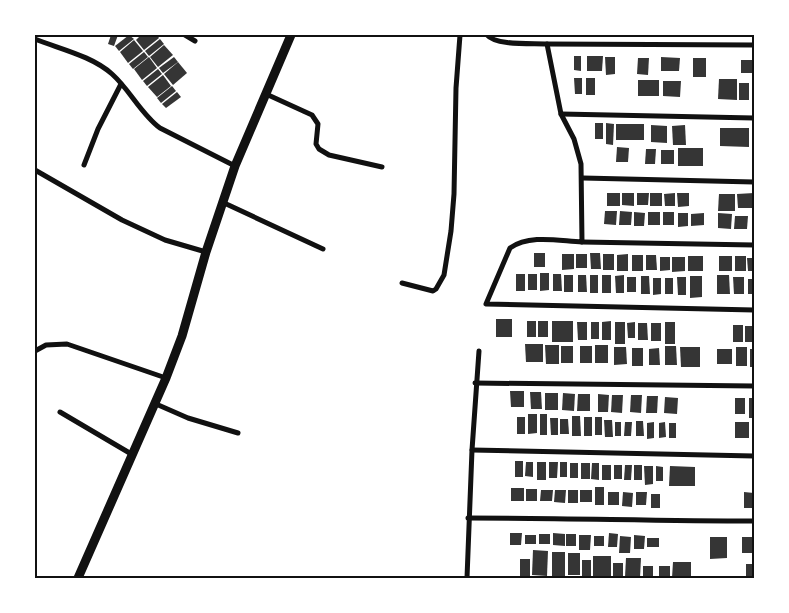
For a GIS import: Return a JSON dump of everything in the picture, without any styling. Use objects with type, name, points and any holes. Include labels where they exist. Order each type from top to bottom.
[{"type":"main road","points":[[78,578],[156,404],[182,336],[222,201],[291,35]]},
{"type":"street","points":[[185,35],[195,41]]},
{"type":"street","points":[[402,284],[432,291],[436,289],[444,275],[454,194],[456,88],[460,35]]},
{"type":"street","points":[[487,35],[498,42],[547,44],[754,45]]},
{"type":"street","points":[[35,39],[98,64],[111,73],[151,122],[235,166]]},
{"type":"street","points":[[547,44],[561,114],[574,139],[581,164],[582,242]]},
{"type":"street","points":[[84,164],[98,129],[121,84]]},
{"type":"street","points":[[266,94],[312,115],[318,124],[316,144],[319,149],[329,155],[382,168]]},
{"type":"street","points":[[561,114],[754,118]]},
{"type":"street","points":[[35,170],[122,220],[165,240],[206,252]]},
{"type":"street","points":[[582,178],[754,182]]},
{"type":"street","points":[[222,201],[323,249]]},
{"type":"street","points":[[754,245],[532,240],[519,242],[510,248],[486,304],[754,310]]},
{"type":"street","points":[[35,351],[46,345],[67,344],[166,378]]},
{"type":"street","points":[[467,578],[475,383],[479,351]]},
{"type":"street","points":[[475,383],[754,386]]},
{"type":"street","points":[[156,404],[188,418],[238,433]]},
{"type":"street","points":[[60,412],[133,456]]},
{"type":"street","points":[[472,450],[754,456]]},
{"type":"street","points":[[468,518],[754,521]]},
{"type":"building","points":[[111,35],[118,35],[114,46],[108,44]]},
{"type":"building","points":[[129,35],[134,39],[119,51],[115,46]]},
{"type":"building","points":[[141,35],[157,35],[159,38],[144,50],[136,40]]},
{"type":"building","points":[[160,39],[164,44],[149,56],[145,51]]},
{"type":"building","points":[[134,40],[143,51],[128,63],[120,52]]},
{"type":"building","points":[[164,45],[173,55],[158,67],[150,57]]},
{"type":"building","points":[[144,52],[148,57],[133,69],[129,64]]},
{"type":"building","points":[[574,56],[581,56],[581,71],[574,70]]},
{"type":"building","points":[[587,56],[603,56],[602,71],[587,71]]},
{"type":"building","points":[[149,57],[157,68],[142,80],[134,69]]},
{"type":"building","points":[[174,57],[178,62],[163,73],[159,68]]},
{"type":"building","points":[[605,57],[615,57],[615,74],[606,75]]},
{"type":"building","points":[[661,57],[680,58],[679,71],[661,71]]},
{"type":"building","points":[[638,58],[649,58],[648,75],[637,74]]},
{"type":"building","points":[[693,58],[706,58],[706,77],[693,77]]},
{"type":"building","points":[[741,60],[753,60],[753,73],[741,73]]},
{"type":"building","points":[[178,62],[187,73],[173,85],[164,74]]},
{"type":"building","points":[[158,69],[162,74],[147,86],[143,81]]},
{"type":"building","points":[[163,75],[171,86],[157,97],[148,87]]},
{"type":"building","points":[[574,78],[582,78],[582,94],[575,94]]},
{"type":"building","points":[[586,78],[595,78],[595,95],[586,95]]},
{"type":"building","points":[[719,79],[737,79],[737,100],[718,99]]},
{"type":"building","points":[[638,80],[659,80],[659,96],[638,96]]},
{"type":"building","points":[[663,81],[681,81],[680,97],[663,96]]},
{"type":"building","points":[[739,83],[749,83],[749,100],[739,100]]},
{"type":"building","points":[[172,86],[176,91],[161,103],[157,98]]},
{"type":"building","points":[[177,92],[181,97],[166,108],[162,104]]},
{"type":"building","points":[[595,123],[603,123],[603,139],[595,139]]},
{"type":"building","points":[[606,123],[614,124],[613,145],[606,144]]},
{"type":"building","points":[[616,124],[644,124],[644,140],[616,140]]},
{"type":"building","points":[[651,125],[667,126],[667,143],[651,142]]},
{"type":"building","points":[[685,125],[686,145],[673,145],[672,126]]},
{"type":"building","points":[[720,128],[749,128],[749,147],[720,146]]},
{"type":"building","points":[[617,147],[629,148],[628,162],[616,162]]},
{"type":"building","points":[[678,148],[703,148],[703,166],[678,166]]},
{"type":"building","points":[[646,149],[656,149],[655,164],[645,164]]},
{"type":"building","points":[[661,150],[674,150],[674,164],[661,164]]},
{"type":"building","points":[[607,193],[620,193],[620,206],[607,206]]},
{"type":"building","points":[[622,193],[634,193],[634,206],[622,205]]},
{"type":"building","points":[[637,193],[649,193],[648,205],[637,205]]},
{"type":"building","points":[[650,193],[662,193],[662,206],[650,206]]},
{"type":"building","points":[[675,193],[675,206],[665,206],[664,194]]},
{"type":"building","points":[[677,193],[689,193],[689,206],[678,207]]},
{"type":"building","points":[[754,193],[754,208],[738,208],[737,194]]},
{"type":"building","points":[[719,194],[735,194],[735,211],[718,211]]},
{"type":"building","points":[[605,211],[617,211],[616,225],[604,224]]},
{"type":"building","points":[[620,211],[632,212],[631,225],[619,225]]},
{"type":"building","points":[[634,212],[645,213],[644,226],[634,226]]},
{"type":"building","points":[[648,212],[660,212],[660,225],[648,225]]},
{"type":"building","points":[[663,212],[674,212],[674,225],[663,225]]},
{"type":"building","points":[[678,213],[688,213],[688,226],[678,227]]},
{"type":"building","points":[[704,213],[704,225],[691,226],[691,214]]},
{"type":"building","points":[[718,213],[732,214],[731,229],[718,228]]},
{"type":"building","points":[[735,216],[748,216],[747,229],[734,229]]},
{"type":"building","points":[[534,253],[545,253],[545,267],[534,267]]},
{"type":"building","points":[[590,253],[600,253],[601,269],[591,269]]},
{"type":"building","points":[[562,254],[574,254],[574,269],[562,270]]},
{"type":"building","points":[[576,254],[587,254],[587,268],[576,268]]},
{"type":"building","points":[[603,254],[614,254],[614,270],[603,270]]},
{"type":"building","points":[[628,254],[628,271],[617,271],[617,255]]},
{"type":"building","points":[[632,255],[643,255],[643,271],[632,271]]},
{"type":"building","points":[[646,255],[656,255],[657,270],[646,270]]},
{"type":"building","points":[[688,256],[703,256],[703,271],[688,271]]},
{"type":"building","points":[[719,256],[732,256],[732,271],[719,271]]},
{"type":"building","points":[[735,256],[746,256],[746,271],[735,271]]},
{"type":"building","points":[[660,257],[670,257],[670,270],[660,271]]},
{"type":"building","points":[[672,257],[685,257],[685,271],[672,272]]},
{"type":"building","points":[[747,258],[754,258],[754,271],[748,271]]},
{"type":"building","points":[[540,273],[549,273],[549,290],[540,291]]},
{"type":"building","points":[[516,274],[525,274],[525,291],[516,291]]},
{"type":"building","points":[[528,274],[537,274],[537,290],[528,290]]},
{"type":"building","points":[[553,274],[561,274],[562,291],[553,291]]},
{"type":"building","points":[[564,275],[573,275],[573,292],[564,292]]},
{"type":"building","points":[[578,275],[586,275],[587,292],[578,292]]},
{"type":"building","points":[[590,275],[598,275],[598,293],[590,293]]},
{"type":"building","points":[[602,275],[611,275],[611,293],[602,293]]},
{"type":"building","points":[[624,275],[624,293],[616,293],[615,276]]},
{"type":"building","points":[[717,275],[729,275],[730,294],[717,294]]},
{"type":"building","points":[[641,276],[649,276],[650,294],[641,294]]},
{"type":"building","points":[[690,276],[702,276],[702,297],[690,298]]},
{"type":"building","points":[[627,277],[636,277],[636,292],[627,292]]},
{"type":"building","points":[[677,277],[686,277],[686,295],[678,295]]},
{"type":"building","points":[[733,277],[744,277],[744,294],[734,294]]},
{"type":"building","points":[[653,278],[661,278],[661,294],[653,295]]},
{"type":"building","points":[[665,278],[673,278],[673,294],[665,294]]},
{"type":"building","points":[[748,279],[754,279],[754,294],[748,294]]},
{"type":"building","points":[[496,319],[512,319],[512,337],[496,337]]},
{"type":"building","points":[[527,321],[536,321],[536,337],[527,337]]},
{"type":"building","points":[[538,321],[548,321],[548,337],[538,337]]},
{"type":"building","points":[[552,321],[573,321],[573,342],[552,342]]},
{"type":"building","points":[[611,321],[611,340],[602,340],[602,322]]},
{"type":"building","points":[[577,322],[587,322],[587,340],[578,340]]},
{"type":"building","points":[[591,322],[599,322],[599,339],[591,339]]},
{"type":"building","points":[[615,322],[625,322],[625,344],[615,344]]},
{"type":"building","points":[[635,322],[635,338],[628,338],[627,323]]},
{"type":"building","points":[[665,322],[675,322],[675,344],[665,344]]},
{"type":"building","points":[[638,323],[647,323],[648,340],[638,340]]},
{"type":"building","points":[[651,323],[661,323],[661,341],[651,341]]},
{"type":"building","points":[[733,325],[743,325],[743,342],[733,342]]},
{"type":"building","points":[[745,326],[754,326],[754,342],[745,342]]},
{"type":"building","points":[[525,344],[543,344],[543,362],[526,362]]},
{"type":"building","points":[[545,345],[559,345],[559,364],[546,364]]},
{"type":"building","points":[[595,345],[608,345],[608,363],[595,363]]},
{"type":"building","points":[[561,346],[573,346],[573,363],[561,363]]},
{"type":"building","points":[[580,346],[592,346],[592,363],[580,363]]},
{"type":"building","points":[[665,346],[676,346],[677,365],[665,365]]},
{"type":"building","points":[[614,347],[626,347],[627,364],[614,365]]},
{"type":"building","points":[[680,347],[700,347],[700,367],[681,367]]},
{"type":"building","points":[[736,347],[747,347],[747,366],[736,366]]},
{"type":"building","points":[[632,348],[643,348],[643,366],[632,366]]},
{"type":"building","points":[[659,348],[660,365],[649,365],[649,349]]},
{"type":"building","points":[[717,349],[732,349],[732,364],[717,364]]},
{"type":"building","points":[[750,349],[754,349],[754,367],[750,367]]},
{"type":"building","points":[[510,391],[524,391],[524,407],[511,407]]},
{"type":"building","points":[[530,392],[541,392],[542,409],[531,409]]},
{"type":"building","points":[[545,393],[558,393],[558,410],[545,410]]},
{"type":"building","points":[[563,393],[575,394],[574,411],[562,410]]},
{"type":"building","points":[[578,394],[590,394],[590,411],[577,411]]},
{"type":"building","points":[[598,394],[609,395],[608,412],[598,412]]},
{"type":"building","points":[[612,395],[623,395],[622,413],[611,412]]},
{"type":"building","points":[[631,395],[642,395],[641,413],[630,412]]},
{"type":"building","points":[[647,396],[658,396],[657,413],[646,413]]},
{"type":"building","points":[[665,397],[678,398],[677,414],[664,413]]},
{"type":"building","points":[[735,398],[745,398],[745,414],[735,414]]},
{"type":"building","points":[[749,398],[754,398],[754,418],[749,418]]},
{"type":"building","points":[[528,414],[537,414],[537,433],[528,434]]},
{"type":"building","points":[[540,414],[547,414],[547,435],[540,435]]},
{"type":"building","points":[[572,416],[580,416],[581,436],[572,436]]},
{"type":"building","points":[[517,417],[525,417],[525,434],[517,434]]},
{"type":"building","points":[[584,417],[592,417],[592,436],[584,436]]},
{"type":"building","points":[[595,417],[602,417],[602,435],[595,435]]},
{"type":"building","points":[[550,418],[558,418],[558,435],[551,435]]},
{"type":"building","points":[[560,419],[568,419],[569,434],[560,434]]},
{"type":"building","points":[[604,420],[612,420],[613,437],[605,437]]},
{"type":"building","points":[[636,421],[643,421],[644,436],[636,436]]},
{"type":"building","points":[[615,422],[621,422],[621,436],[615,436]]},
{"type":"building","points":[[625,422],[632,422],[631,436],[624,436]]},
{"type":"building","points":[[654,422],[654,438],[647,439],[647,423]]},
{"type":"building","points":[[665,422],[666,437],[659,438],[659,423]]},
{"type":"building","points":[[735,422],[749,422],[749,438],[735,438]]},
{"type":"building","points":[[669,423],[676,423],[676,438],[669,438]]},
{"type":"building","points":[[515,461],[523,461],[523,477],[515,477]]},
{"type":"building","points":[[526,462],[533,462],[533,477],[525,476]]},
{"type":"building","points":[[537,462],[546,462],[546,480],[537,480]]},
{"type":"building","points":[[549,462],[558,462],[557,478],[549,478]]},
{"type":"building","points":[[560,462],[567,462],[567,477],[560,477]]},
{"type":"building","points":[[570,463],[578,463],[578,478],[570,478]]},
{"type":"building","points":[[581,463],[590,463],[590,479],[581,479]]},
{"type":"building","points":[[592,463],[599,463],[599,480],[591,479]]},
{"type":"building","points":[[602,465],[611,465],[611,480],[602,480]]},
{"type":"building","points":[[614,465],[622,465],[622,479],[614,479]]},
{"type":"building","points":[[625,465],[632,465],[631,480],[624,480]]},
{"type":"building","points":[[634,465],[642,465],[642,480],[634,480]]},
{"type":"building","points":[[644,466],[653,466],[653,484],[645,485]]},
{"type":"building","points":[[656,466],[663,467],[663,481],[656,481]]},
{"type":"building","points":[[670,466],[695,467],[695,486],[669,486]]},
{"type":"building","points":[[595,487],[604,487],[604,505],[595,505]]},
{"type":"building","points":[[511,488],[524,488],[524,501],[511,501]]},
{"type":"building","points":[[526,489],[537,489],[537,501],[526,501]]},
{"type":"building","points":[[541,490],[553,490],[552,501],[540,501]]},
{"type":"building","points":[[555,490],[566,490],[565,503],[554,502]]},
{"type":"building","points":[[568,490],[578,490],[578,503],[568,503]]},
{"type":"building","points":[[580,490],[592,490],[592,502],[580,502]]},
{"type":"building","points":[[608,492],[619,492],[619,505],[608,505]]},
{"type":"building","points":[[623,492],[633,493],[632,507],[622,506]]},
{"type":"building","points":[[636,492],[647,492],[646,505],[636,505]]},
{"type":"building","points":[[744,492],[754,493],[754,508],[744,508]]},
{"type":"building","points":[[651,494],[660,494],[660,508],[651,508]]},
{"type":"building","points":[[510,533],[522,533],[521,545],[510,545]]},
{"type":"building","points":[[553,533],[565,534],[565,546],[553,545]]},
{"type":"building","points":[[609,533],[618,534],[617,547],[608,547]]},
{"type":"building","points":[[539,534],[550,534],[550,544],[539,544]]},
{"type":"building","points":[[566,534],[576,534],[576,546],[566,546]]},
{"type":"building","points":[[525,535],[536,535],[536,544],[525,544]]},
{"type":"building","points":[[579,535],[591,535],[590,550],[579,550]]},
{"type":"building","points":[[634,535],[645,536],[644,549],[634,549]]},
{"type":"building","points":[[594,536],[604,536],[604,546],[594,546]]},
{"type":"building","points":[[620,536],[631,537],[630,553],[619,553]]},
{"type":"building","points":[[710,537],[727,537],[727,558],[710,559]]},
{"type":"building","points":[[742,537],[752,537],[752,553],[742,553]]},
{"type":"building","points":[[647,538],[659,538],[659,547],[647,547]]},
{"type":"building","points":[[533,550],[548,551],[547,576],[532,575]]},
{"type":"building","points":[[552,552],[565,552],[565,577],[552,576]]},
{"type":"building","points":[[568,553],[580,553],[580,575],[568,575]]},
{"type":"building","points":[[593,556],[611,556],[611,576],[593,576]]},
{"type":"building","points":[[626,558],[641,558],[640,578],[625,577]]},
{"type":"building","points":[[520,559],[530,559],[530,576],[520,576]]},
{"type":"building","points":[[582,560],[591,560],[591,578],[582,578]]},
{"type":"building","points":[[673,562],[691,562],[691,578],[672,578]]},
{"type":"building","points":[[613,563],[623,563],[623,578],[613,578]]},
{"type":"building","points":[[746,564],[754,564],[754,578],[746,578]]},
{"type":"building","points":[[643,566],[653,566],[653,578],[643,578]]},
{"type":"building","points":[[659,566],[670,566],[670,578],[659,578]]}]
